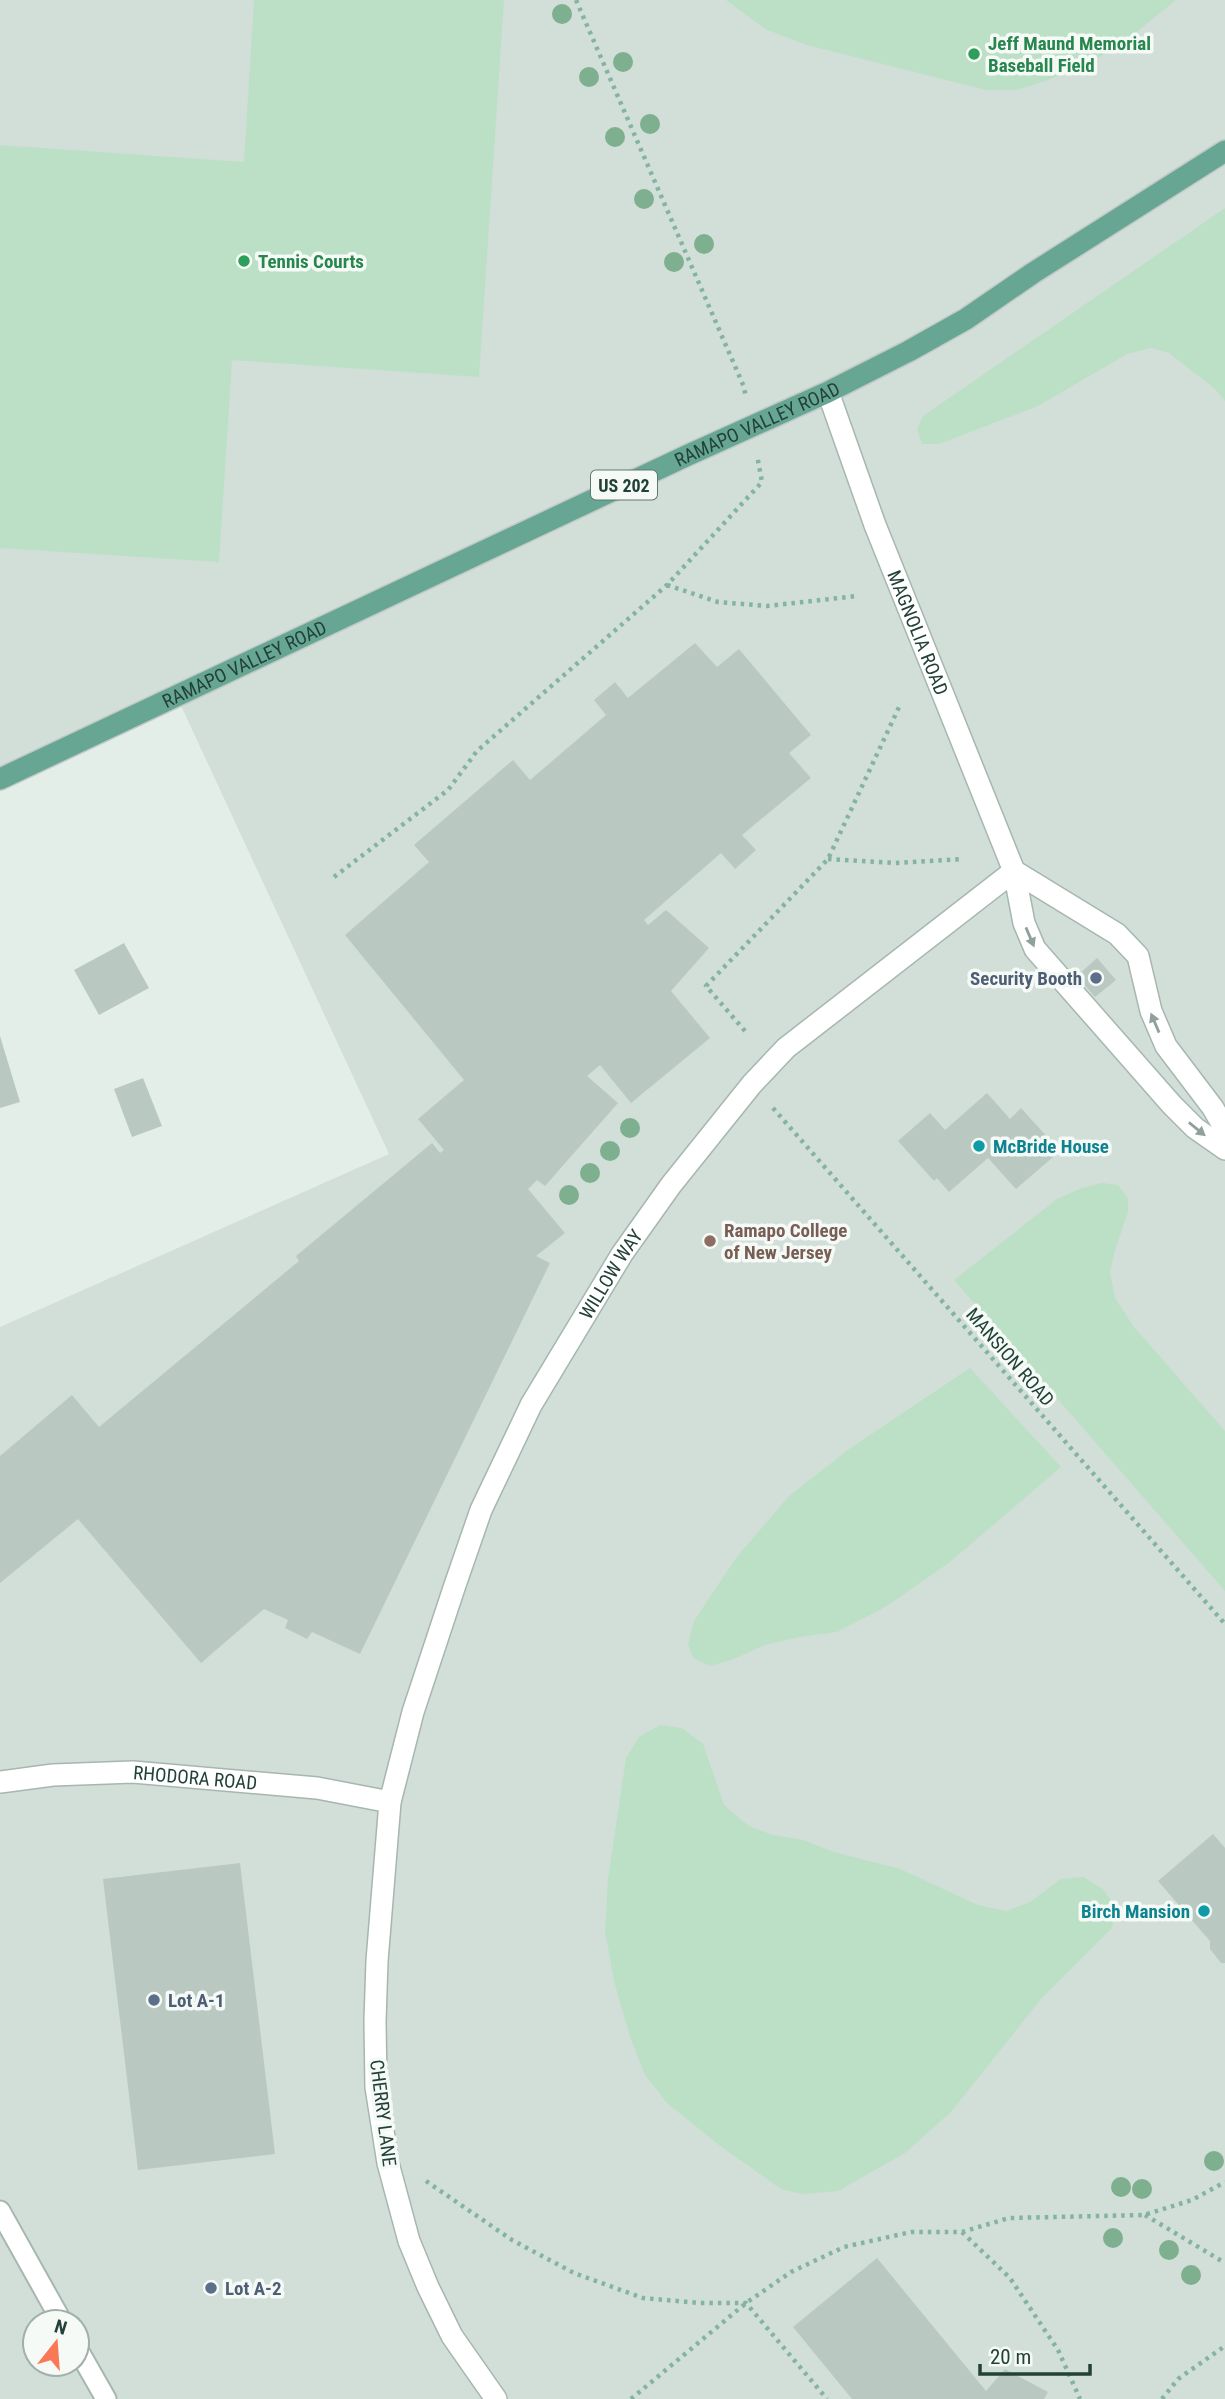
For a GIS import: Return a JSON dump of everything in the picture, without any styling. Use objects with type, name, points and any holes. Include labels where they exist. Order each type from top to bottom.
[{"type":"main road","name":"RAMAPO VALLEY ROAD","points":[[1,776],[686,456],[828,393],[966,319],[1033,273],[1225,151]]},
{"type":"street","name":"MAGNOLIA ROAD","points":[[828,393],[875,525],[1014,871],[1024,923],[1035,949],[1172,1105],[1195,1128],[1225,1149]]},
{"type":"street","points":[[1014,871],[1117,934],[1138,956],[1151,1012],[1166,1046],[1213,1108],[1225,1129]]},
{"type":"street","name":"WILLOW WAY","points":[[390,1802],[413,1712],[481,1510],[531,1405],[622,1254],[671,1185],[752,1084],[786,1048],[1014,871]]},
{"type":"street","name":"RHODORA ROAD","points":[[0,1782],[53,1775],[133,1772],[317,1788],[390,1802]]},
{"type":"street","name":"CHERRY LANE","points":[[390,1802],[377,1961],[375,2021],[376,2087],[388,2163],[409,2241],[428,2287],[452,2336],[496,2399]]},
{"type":"lane","points":[[0,2211],[54,2308]]},
{"type":"lane","points":[[91,2373],[106,2399]]},
{"type":"path","points":[[576,0],[744,387]]},
{"type":"path","points":[[334,877],[448,790],[477,751],[667,585],[762,482]]},
{"type":"path","points":[[667,585],[718,601],[767,606],[857,596]]},
{"type":"path","points":[[745,1031],[706,986],[828,859],[900,705]]},
{"type":"path","points":[[828,859],[895,863],[962,859]]},
{"type":"path","name":"MANSION ROAD","points":[[773,1108],[1225,1624]]},
{"type":"path","points":[[426,2180],[512,2240],[574,2273],[643,2298],[746,2303],[827,2399]]},
{"type":"path","points":[[631,2399],[746,2303],[791,2272],[844,2247],[911,2232],[961,2232],[1009,2218],[1144,2215],[1192,2200],[1225,2182]]},
{"type":"path","points":[[1144,2215],[1225,2263]]},
{"type":"path","points":[[961,2232],[1010,2278],[1058,2350],[1080,2399]]},
{"type":"path","points":[[1162,2399],[1178,2379],[1225,2346]]},
{"type":"shaded area","name":"Ramapo College of New Jersey","points":[[0,0],[1225,0],[1225,2399],[0,2399],[0,1327],[389,1154],[177,697],[0,779]]},
{"type":"green space","name":"Tennis Courts","points":[[254,0],[504,0],[479,377],[232,360],[219,562],[0,548],[0,145],[244,162]]},
{"type":"green space","name":"Jeff Maund Memorial Baseball Field","points":[[726,0],[1176,0],[1123,43],[1089,63],[1017,90],[986,90],[807,45],[765,29]]},
{"type":"green space","points":[[1225,208],[1225,401],[1214,388],[1169,353],[1151,348],[1127,354],[1038,406],[939,444],[922,444],[917,429],[923,416]]},
{"type":"green space","points":[[1102,1183],[1118,1185],[1128,1198],[1128,1212],[1110,1272],[1115,1298],[1134,1327],[1225,1431],[1225,1591],[954,1280],[1057,1199]]},
{"type":"green space","points":[[970,1368],[1061,1467],[950,1562],[887,1606],[837,1632],[765,1645],[710,1666],[693,1658],[688,1644],[694,1621],[736,1558],[788,1497],[849,1449]]},
{"type":"green space","points":[[660,1725],[682,1728],[703,1744],[724,1805],[749,1826],[900,1869],[978,1905],[1006,1911],[1030,1902],[1061,1879],[1083,1877],[1103,1889],[1116,1908],[1112,1928],[1041,1999],[951,2112],[905,2153],[838,2191],[802,2194],[781,2189],[719,2145],[667,2103],[645,2075],[630,2037],[614,1981],[605,1931],[608,1879],[626,1758],[639,1737]]},
{"type":"building","points":[[695,643],[717,667],[739,649],[811,735],[789,753],[811,778],[742,835],[756,850],[735,869],[721,853],[644,920],[648,925],[666,910],[709,948],[671,991],[710,1038],[631,1103],[600,1065],[587,1076],[618,1103],[545,1186],[537,1180],[528,1189],[565,1233],[536,1256],[550,1263],[360,1654],[312,1632],[307,1639],[285,1628],[288,1620],[264,1609],[201,1663],[78,1519],[0,1583],[0,1456],[72,1395],[99,1427],[299,1261],[296,1256],[432,1143],[440,1153],[444,1150],[418,1119],[464,1080],[345,935],[429,862],[414,845],[513,760],[530,780],[606,715],[594,700],[615,682],[628,698]]},
{"type":"building","points":[[124,943],[149,988],[99,1015],[74,970]]},
{"type":"building","name":"Security Booth","points":[[1097,958],[1116,980],[1095,997],[1077,976]]},
{"type":"building","points":[[0,1036],[20,1102],[0,1108]]},
{"type":"building","points":[[143,1078],[162,1126],[132,1137],[114,1089]]},
{"type":"building","name":"McBride House","points":[[987,1093],[1010,1119],[1021,1108],[1060,1151],[1016,1189],[988,1158],[949,1192],[937,1178],[934,1181],[898,1141],[930,1113],[945,1130]]},
{"type":"building","name":"Birch Mansion","points":[[1213,1834],[1225,1848],[1225,1963],[1221,1963],[1210,1949],[1210,1941],[1158,1881]]},
{"type":"building","points":[[240,1863],[275,2154],[138,2170],[103,1879]]},
{"type":"building","points":[[877,2258],[986,2391],[1005,2369],[1048,2392],[1044,2399],[852,2399],[793,2327]]},
{"type":"place","name":"Jeff Maund Memorial Baseball Field","points":[[974,54]]},
{"type":"place","name":"Tennis Courts","points":[[244,261]]},
{"type":"place","name":"Security Booth","points":[[1096,978]]},
{"type":"place","name":"McBride House","points":[[979,1146]]},
{"type":"place","name":"Ramapo College of New Jersey","points":[[710,1241]]},
{"type":"place","name":"Birch Mansion","points":[[1204,1911]]},
{"type":"place","name":"Lot A-1","points":[[154,2000]]},
{"type":"place","name":"Lot A-2","points":[[211,2288]]}]
